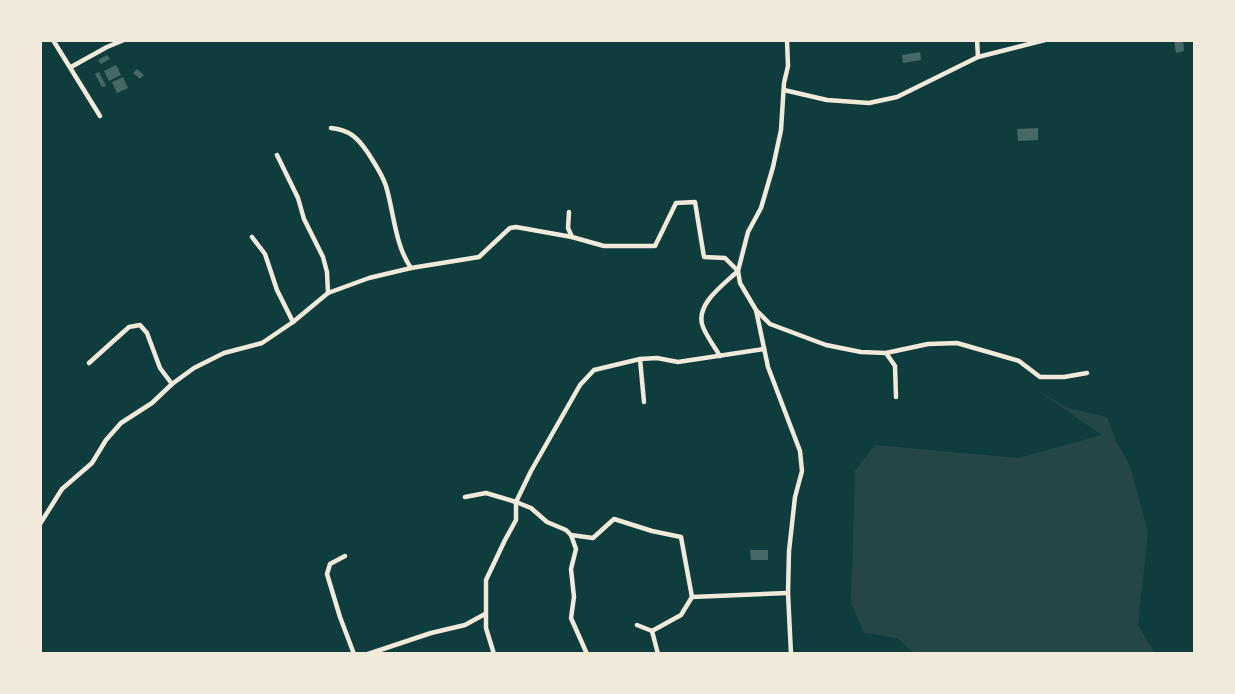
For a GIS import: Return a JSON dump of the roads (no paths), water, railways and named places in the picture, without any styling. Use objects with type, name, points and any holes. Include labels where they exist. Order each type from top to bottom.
[{"type":"street","points":[[53,40],[100,116]]},
{"type":"street","points":[[71,67],[124,40]]},
{"type":"street","points":[[778,40],[787,42],[788,66],[781,130],[773,167],[760,208],[748,232],[738,271],[740,283],[756,310],[770,324],[826,345],[861,352],[886,353],[928,344],[957,343],[1019,361],[1040,377],[1064,377],[1087,373]]},
{"type":"street","points":[[976,40],[978,57]]},
{"type":"street","points":[[784,90],[827,100],[869,103],[897,97],[978,57],[1046,40]]},
{"type":"street","points":[[331,128],[343,129],[357,137],[378,168],[390,198],[403,253],[411,267]]},
{"type":"street","points":[[277,155],[323,257],[327,272],[328,293]]},
{"type":"street","points":[[40,524],[63,489],[92,463],[106,440],[121,423],[152,403],[172,384],[194,368],[224,353],[262,343],[293,322],[328,293],[369,278],[411,267],[479,257],[510,228],[516,227],[573,237],[604,246],[655,246],[676,203],[694,202],[704,257],[725,258],[738,271]]},
{"type":"street","points":[[569,212],[568,228],[573,237]]},
{"type":"street","points":[[252,237],[264,254],[277,290],[293,322]]},
{"type":"street","points":[[720,356],[702,325],[702,310],[710,298],[738,271]]},
{"type":"street","points":[[756,310],[777,394],[800,450],[802,471],[795,498],[790,540],[788,593],[791,654]]},
{"type":"street","points":[[89,363],[129,327],[140,325],[147,333],[160,368],[172,384]]},
{"type":"street","points":[[494,654],[486,628],[486,580],[516,520],[516,502],[580,385],[594,370],[640,359],[657,358],[678,362],[764,349]]},
{"type":"street","points":[[886,353],[895,366],[896,397]]},
{"type":"street","points":[[640,359],[644,402]]},
{"type":"street","points":[[465,497],[486,494],[516,502],[531,508],[547,522],[572,535],[593,538],[614,519],[681,537],[692,597],[681,615],[652,631]]},
{"type":"street","points":[[572,535],[576,549],[571,569],[574,597],[571,618],[587,654]]},
{"type":"street","points":[[345,556],[330,564],[327,574],[354,654]]},
{"type":"street","points":[[692,597],[788,593]]},
{"type":"street","points":[[368,654],[431,633],[465,625],[485,614]]},
{"type":"street","points":[[637,625],[652,631]]},
{"type":"street","points":[[652,631],[658,654]]}]
